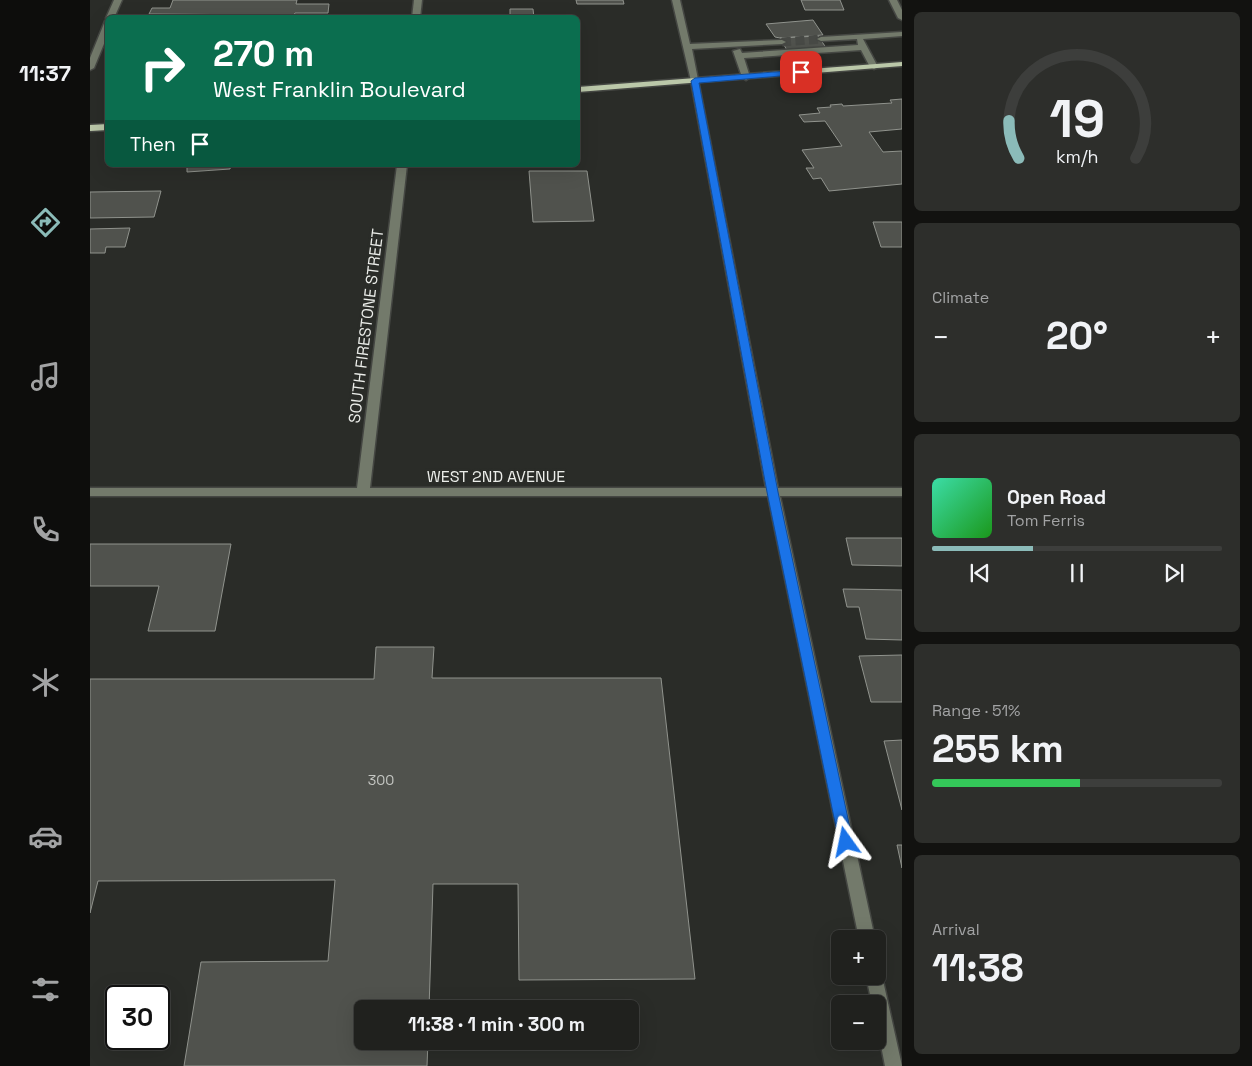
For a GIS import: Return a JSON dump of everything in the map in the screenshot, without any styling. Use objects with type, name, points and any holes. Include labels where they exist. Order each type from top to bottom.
[{"type":"main road","points":[[580,90],[902,64]]},
{"type":"main road","points":[[90,128],[105,127]]},
{"type":"street","points":[[111,15],[118,0]]},
{"type":"street","points":[[416,15],[418,0]]},
{"type":"street","points":[[676,0],[695,81],[773,492],[865,930]]},
{"type":"street","points":[[893,0],[902,18]]},
{"type":"street","points":[[90,68],[105,30]]},
{"type":"street","points":[[821,39],[902,34]]},
{"type":"street","points":[[858,37],[874,67]]},
{"type":"street","points":[[687,48],[782,42]]},
{"type":"street","points":[[736,45],[746,77]]},
{"type":"street","points":[[739,56],[864,47]]},
{"type":"street","name":"SOUTH FIRESTONE STREET","points":[[363,492],[402,167]]},
{"type":"street","name":"WEST 2ND AVENUE","points":[[90,492],[902,492]]},
{"type":"street","points":[[876,985],[894,1066]]},
{"type":"building","points":[[173,0],[297,0],[296,4],[329,4],[328,13],[295,13],[294,15],[149,14],[152,8],[170,8]]},
{"type":"building","points":[[576,0],[623,0],[624,4],[577,4]]},
{"type":"building","points":[[801,0],[840,0],[844,10],[805,10]]},
{"type":"building","points":[[510,9],[533,9],[534,15],[510,15]]},
{"type":"building","points":[[813,20],[823,35],[780,38],[775,37],[766,24]]},
{"type":"building","points":[[818,36],[827,49],[788,52],[780,38]]},
{"type":"building","points":[[902,99],[902,129],[869,132],[883,152],[902,151],[902,184],[829,191],[821,178],[813,179],[806,168],[814,168],[802,150],[842,146],[825,121],[804,122],[799,115],[820,113],[817,108],[831,107],[830,105],[892,103],[890,100]]},
{"type":"building","points":[[187,167],[230,167],[230,169],[187,172]]},
{"type":"building","points":[[529,171],[587,171],[594,221],[533,222]]},
{"type":"building","points":[[161,191],[154,217],[90,218],[90,192]]},
{"type":"building","points":[[873,222],[902,222],[902,247],[881,247]]},
{"type":"building","points":[[130,228],[125,247],[106,247],[105,253],[90,253],[90,229]]},
{"type":"building","points":[[846,538],[902,538],[902,566],[852,565]]},
{"type":"building","points":[[90,544],[231,544],[215,631],[148,631],[159,586],[90,586]]},
{"type":"building","points":[[843,589],[902,590],[902,640],[866,639],[859,607],[847,607]]},
{"type":"building","points":[[376,647],[434,647],[432,678],[661,678],[695,979],[519,980],[518,884],[433,884],[429,1000],[354,1000],[354,1050],[428,1050],[427,1066],[184,1066],[201,962],[328,961],[335,880],[98,881],[90,913],[90,679],[374,679]]},
{"type":"building","points":[[902,655],[902,702],[871,702],[859,656]]},
{"type":"building","points":[[902,740],[902,810],[884,741]]},
{"type":"building","points":[[897,845],[902,845],[902,868]]},
{"type":"tunnel","points":[[782,42],[821,39]]},
{"type":"route","points":[[801,72],[695,81],[732,274],[742,337],[846,842]]}]
